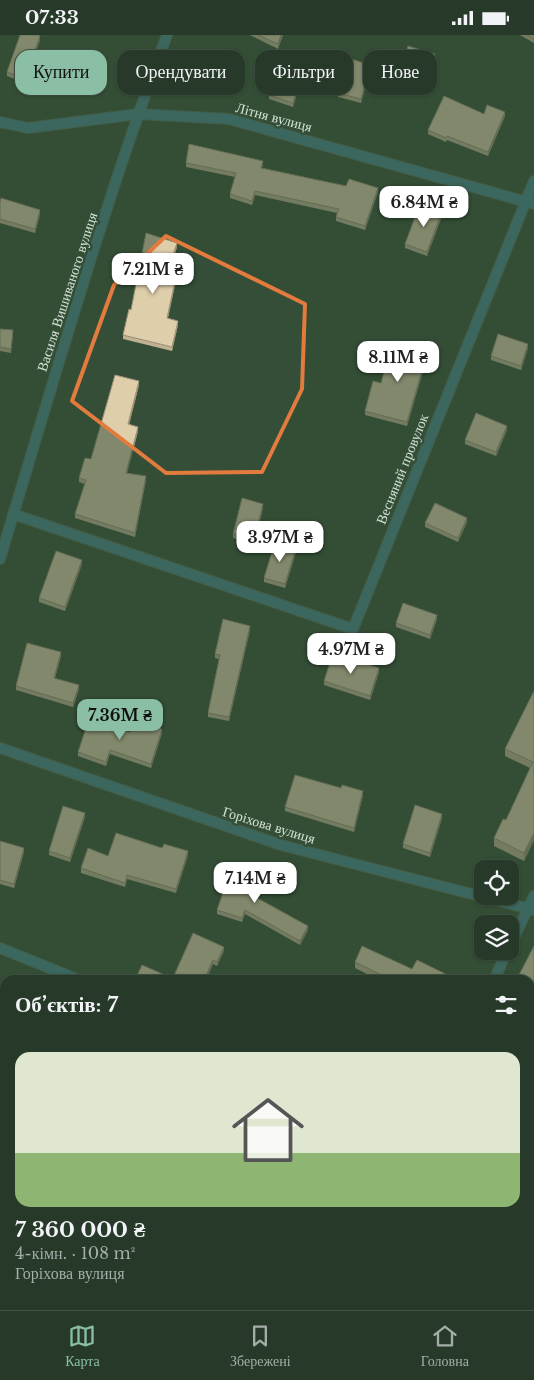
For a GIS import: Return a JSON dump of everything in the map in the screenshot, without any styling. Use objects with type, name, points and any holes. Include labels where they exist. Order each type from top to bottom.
[{"type":"street","name":"Василя Вишиваного вулиця","points":[[0,559],[45,404],[138,114],[167,35]]},
{"type":"street","name":"Літня вулиця","points":[[0,122],[28,128],[138,114],[229,119],[530,203]]},
{"type":"street","name":"Весняний провулок","points":[[14,514],[353,629],[530,203],[534,181]]},
{"type":"street","name":"Горіхова вулиця","points":[[0,748],[281,845],[531,909]]},
{"type":"street","points":[[519,930],[531,909],[534,897]]},
{"type":"street","points":[[0,948],[67,975]]},
{"type":"street","points":[[496,975],[503,960]]},
{"type":"highlighted area","points":[[166,236],[305,304],[302,389],[262,472],[166,473],[72,401],[114,285]]},
{"type":"building","points":[[20,35],[40,36],[35,50],[15,50],[15,75],[7,72]]},
{"type":"building","points":[[258,35],[281,35],[278,44]]},
{"type":"building","points":[[408,46],[422,50],[407,50]]},
{"type":"building","points":[[353,60],[363,63],[363,91],[361,99],[346,95],[353,95]]},
{"type":"building","points":[[269,95],[295,95],[293,103]]},
{"type":"building","points":[[444,96],[484,114],[487,105],[505,112],[488,152],[428,130]]},
{"type":"building","points":[[189,144],[263,161],[261,168],[346,186],[349,179],[378,188],[365,226],[336,217],[339,209],[255,191],[252,201],[230,194],[236,173],[186,163]]},
{"type":"building","points":[[1,198],[40,210],[35,229],[0,219]]},
{"type":"building","points":[[420,204],[442,212],[427,252],[405,244]]},
{"type":"building","points":[[146,233],[177,243],[165,279],[175,281],[167,318],[178,321],[172,347],[123,335],[129,309],[131,310]]},
{"type":"building","points":[[0,329],[13,330],[11,349],[0,347]]},
{"type":"building","points":[[498,334],[528,344],[521,366],[491,356]]},
{"type":"building","points":[[392,341],[428,350],[407,422],[365,411],[373,381],[381,383]]},
{"type":"building","points":[[115,375],[139,381],[128,424],[138,427],[126,473],[146,476],[135,533],[75,514],[86,480],[79,478],[85,458],[91,459]]},
{"type":"building","points":[[476,413],[507,426],[496,452],[465,440]]},
{"type":"building","points":[[242,498],[263,504],[254,540],[233,534]]},
{"type":"building","points":[[435,503],[467,518],[458,538],[425,523]]},
{"type":"building","points":[[275,542],[296,548],[285,584],[264,578]]},
{"type":"building","points":[[56,551],[82,560],[65,607],[39,598]]},
{"type":"building","points":[[403,603],[437,615],[430,635],[396,623]]},
{"type":"building","points":[[223,619],[250,626],[229,717],[208,713],[220,655],[215,654]]},
{"type":"building","points":[[27,643],[61,652],[54,678],[79,685],[73,703],[16,686]]},
{"type":"building","points":[[333,653],[379,668],[370,696],[324,681]]},
{"type":"building","points":[[534,691],[534,833],[524,853],[494,838],[503,819],[506,820],[533,762],[505,749]]},
{"type":"building","points":[[89,719],[130,732],[134,720],[162,729],[151,764],[110,750],[106,762],[78,752]]},
{"type":"building","points":[[295,775],[341,788],[342,785],[363,791],[354,828],[285,807]]},
{"type":"building","points":[[415,805],[442,814],[430,853],[403,844]]},
{"type":"building","points":[[63,806],[85,813],[70,858],[49,851]]},
{"type":"building","points":[[116,833],[162,848],[164,844],[188,851],[176,889],[127,875],[125,883],[81,868],[88,848],[108,856]]},
{"type":"building","points":[[0,841],[24,848],[14,884],[0,880]]},
{"type":"building","points":[[232,866],[257,875],[250,894],[308,926],[300,941],[245,910],[242,918],[217,910]]},
{"type":"building","points":[[193,933],[224,947],[217,962],[213,960],[206,975],[174,975]]},
{"type":"building","points":[[362,946],[412,969],[417,960],[448,975],[382,975],[355,962]]},
{"type":"building","points":[[534,946],[534,975],[519,975]]},
{"type":"building","points":[[142,965],[165,975],[137,975]]}]
